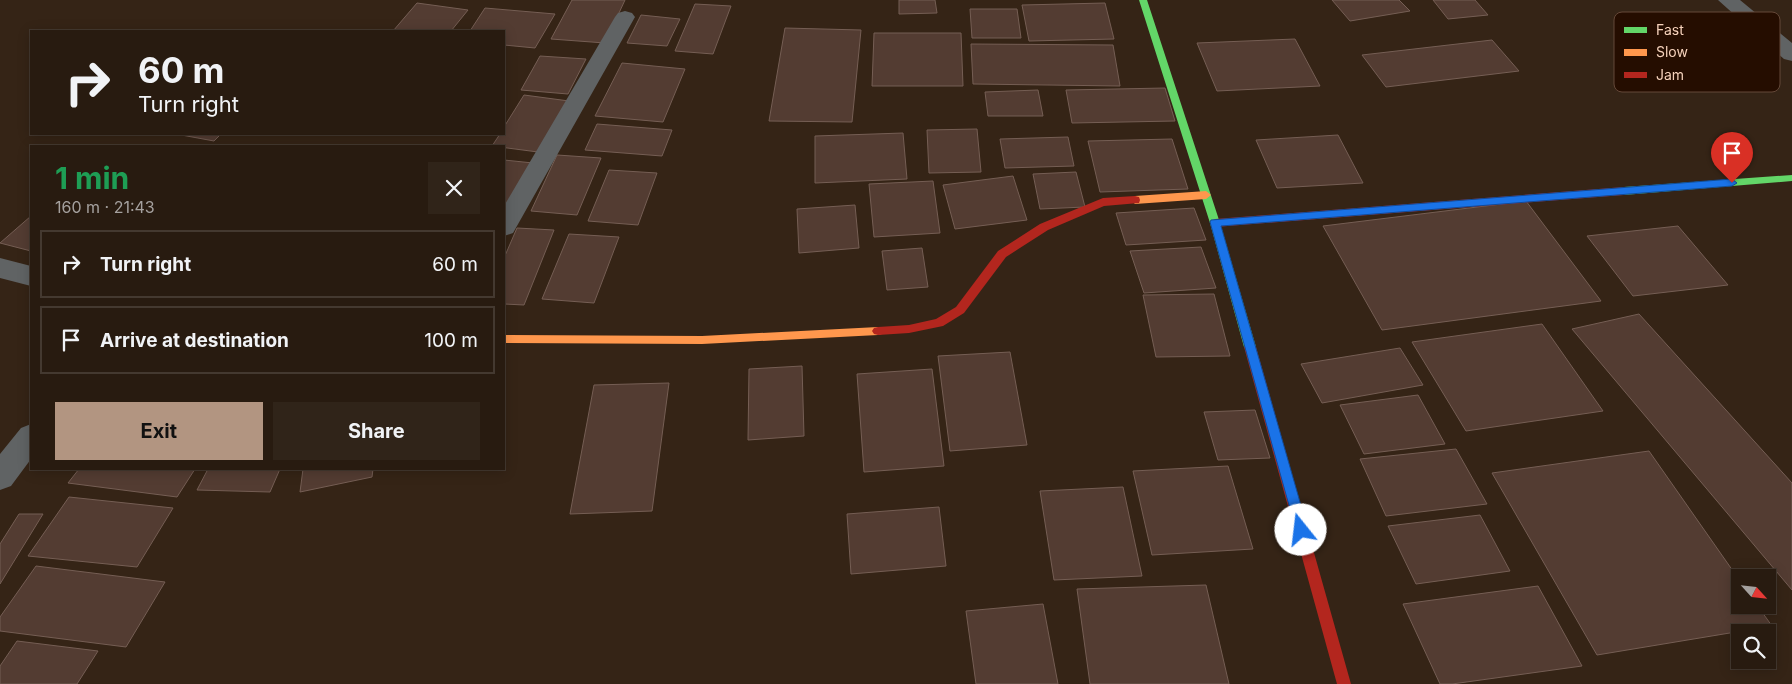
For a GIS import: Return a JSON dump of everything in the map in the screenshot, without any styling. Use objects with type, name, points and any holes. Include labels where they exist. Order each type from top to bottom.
[{"type":"street","points":[[1143,0],[1215,222],[1344,684]]},
{"type":"street","points":[[1728,0],[1742,12]]},
{"type":"street","points":[[505,225],[625,17]]},
{"type":"street","points":[[1780,44],[1792,54]]},
{"type":"street","points":[[1215,222],[1792,178]]},
{"type":"street","points":[[505,339],[702,340],[899,330],[939,323],[960,310],[1002,254],[1044,227],[1103,202],[1206,195]]},
{"type":"street","points":[[0,268],[30,276]]},
{"type":"street","points":[[0,477],[30,438]]},
{"type":"building","points":[[572,0],[625,0],[605,43],[551,39]]},
{"type":"building","points":[[899,0],[935,0],[937,13],[899,14]]},
{"type":"building","points":[[1332,0],[1399,0],[1410,11],[1350,21]]},
{"type":"building","points":[[1433,0],[1475,0],[1488,15],[1448,19]]},
{"type":"building","points":[[417,3],[468,10],[452,30],[394,30]]},
{"type":"building","points":[[1105,3],[1114,39],[1029,41],[1022,5]]},
{"type":"building","points":[[695,4],[731,6],[713,54],[675,51]]},
{"type":"building","points":[[485,8],[555,14],[535,48],[505,45],[505,30],[471,30]]},
{"type":"building","points":[[970,9],[1017,9],[1021,38],[972,38]]},
{"type":"building","points":[[641,15],[680,19],[667,46],[627,43]]},
{"type":"building","points":[[785,28],[861,30],[852,122],[769,121]]},
{"type":"building","points":[[874,33],[961,33],[963,86],[872,86]]},
{"type":"building","points":[[1295,39],[1320,86],[1217,91],[1197,43]]},
{"type":"building","points":[[1492,40],[1519,71],[1386,87],[1362,55]]},
{"type":"building","points":[[971,44],[1113,45],[1120,86],[973,84]]},
{"type":"building","points":[[540,56],[586,59],[568,94],[521,90]]},
{"type":"building","points":[[622,63],[685,69],[663,122],[595,116]]},
{"type":"building","points":[[1165,88],[1175,121],[1072,123],[1066,90]]},
{"type":"building","points":[[1038,90],[1043,116],[988,116],[985,92]]},
{"type":"building","points":[[524,95],[569,101],[538,152],[505,148],[505,145],[493,145],[499,135],[505,135],[505,125]]},
{"type":"building","points":[[597,124],[672,130],[662,156],[585,150]]},
{"type":"building","points":[[977,129],[981,172],[929,173],[927,130]]},
{"type":"building","points":[[903,133],[907,179],[815,183],[815,136]]},
{"type":"building","points":[[181,135],[220,135],[214,141]]},
{"type":"building","points":[[1338,135],[1363,183],[1277,188],[1256,140]]},
{"type":"building","points":[[1068,137],[1074,166],[1005,168],[1000,139]]},
{"type":"building","points":[[1172,139],[1188,189],[1100,192],[1088,141]]},
{"type":"building","points":[[557,155],[601,158],[577,215],[531,211]]},
{"type":"building","points":[[505,160],[533,163],[513,204],[505,203]]},
{"type":"building","points":[[609,170],[657,173],[638,225],[588,221]]},
{"type":"building","points":[[1076,172],[1085,207],[1040,209],[1033,174]]},
{"type":"building","points":[[1013,176],[1027,220],[955,229],[943,185]]},
{"type":"building","points":[[933,181],[940,233],[874,237],[869,184]]},
{"type":"building","points":[[1526,201],[1601,301],[1382,330],[1323,226]]},
{"type":"building","points":[[855,205],[859,248],[799,253],[797,209]]},
{"type":"building","points":[[1194,208],[1206,240],[1126,245],[1116,213]]},
{"type":"building","points":[[30,217],[30,251],[0,243]]},
{"type":"building","points":[[1678,226],[1728,285],[1633,296],[1587,236]]},
{"type":"building","points":[[517,228],[554,230],[524,305],[505,304],[505,256]]},
{"type":"building","points":[[569,234],[619,237],[594,303],[542,299]]},
{"type":"building","points":[[1201,247],[1216,288],[1144,293],[1130,251]]},
{"type":"building","points":[[922,248],[928,287],[887,290],[882,251]]},
{"type":"building","points":[[1214,294],[1230,356],[1156,357],[1143,295]]},
{"type":"building","points":[[1639,314],[1792,483],[1792,590],[1776,569],[1572,329]]},
{"type":"building","points":[[1542,324],[1603,411],[1466,431],[1412,342]]},
{"type":"building","points":[[1400,348],[1423,385],[1322,403],[1301,364]]},
{"type":"building","points":[[1010,352],[1027,445],[950,451],[938,356]]},
{"type":"building","points":[[802,366],[804,436],[748,440],[749,369]]},
{"type":"building","points":[[932,369],[944,466],[864,472],[857,374]]},
{"type":"building","points":[[669,383],[652,511],[570,514],[594,385]]},
{"type":"building","points":[[1418,395],[1445,444],[1364,454],[1340,405]]},
{"type":"building","points":[[1255,410],[1270,458],[1218,460],[1204,412]]},
{"type":"building","points":[[1456,449],[1487,504],[1386,516],[1360,459]]},
{"type":"building","points":[[1649,451],[1732,569],[1731,614],[1763,614],[1771,624],[1731,624],[1731,633],[1597,655],[1492,473]]},
{"type":"building","points":[[1228,466],[1253,549],[1152,555],[1133,471]]},
{"type":"building","points":[[78,470],[194,470],[177,497],[68,483]]},
{"type":"building","points":[[207,470],[280,470],[270,492],[197,490]]},
{"type":"building","points":[[303,470],[373,470],[372,477],[300,492]]},
{"type":"building","points":[[1123,487],[1142,576],[1054,580],[1040,491]]},
{"type":"building","points":[[69,497],[173,508],[137,567],[28,556]]},
{"type":"building","points":[[939,507],[946,566],[851,574],[847,514]]},
{"type":"building","points":[[19,514],[43,514],[0,584],[0,544]]},
{"type":"building","points":[[1480,515],[1510,571],[1416,584],[1388,526]]},
{"type":"building","points":[[36,566],[165,582],[126,647],[0,631],[0,617]]},
{"type":"building","points":[[1206,585],[1229,684],[1090,684],[1077,589]]},
{"type":"building","points":[[1538,586],[1582,666],[1452,684],[1440,684],[1403,604]]},
{"type":"building","points":[[1043,604],[1058,684],[976,684],[966,611]]},
{"type":"building","points":[[17,641],[98,651],[77,684],[0,684],[0,666]]},
{"type":"traffic: fast","points":[[1143,0],[1215,223],[1250,347]]},
{"type":"traffic: fast","points":[[1624,191],[1792,178]]},
{"type":"traffic: slow","points":[[1135,200],[1206,195]]},
{"type":"traffic: slow","points":[[505,339],[702,340],[878,331]]},
{"type":"traffic: jam","points":[[1215,223],[1624,191]]},
{"type":"traffic: jam","points":[[878,331],[909,329],[939,323],[960,310],[1002,254],[1044,227],[1103,202],[1135,200]]},
{"type":"traffic: jam","points":[[1250,347],[1344,684]]},
{"type":"route","points":[[1301,530],[1215,222],[1732,183]]}]
